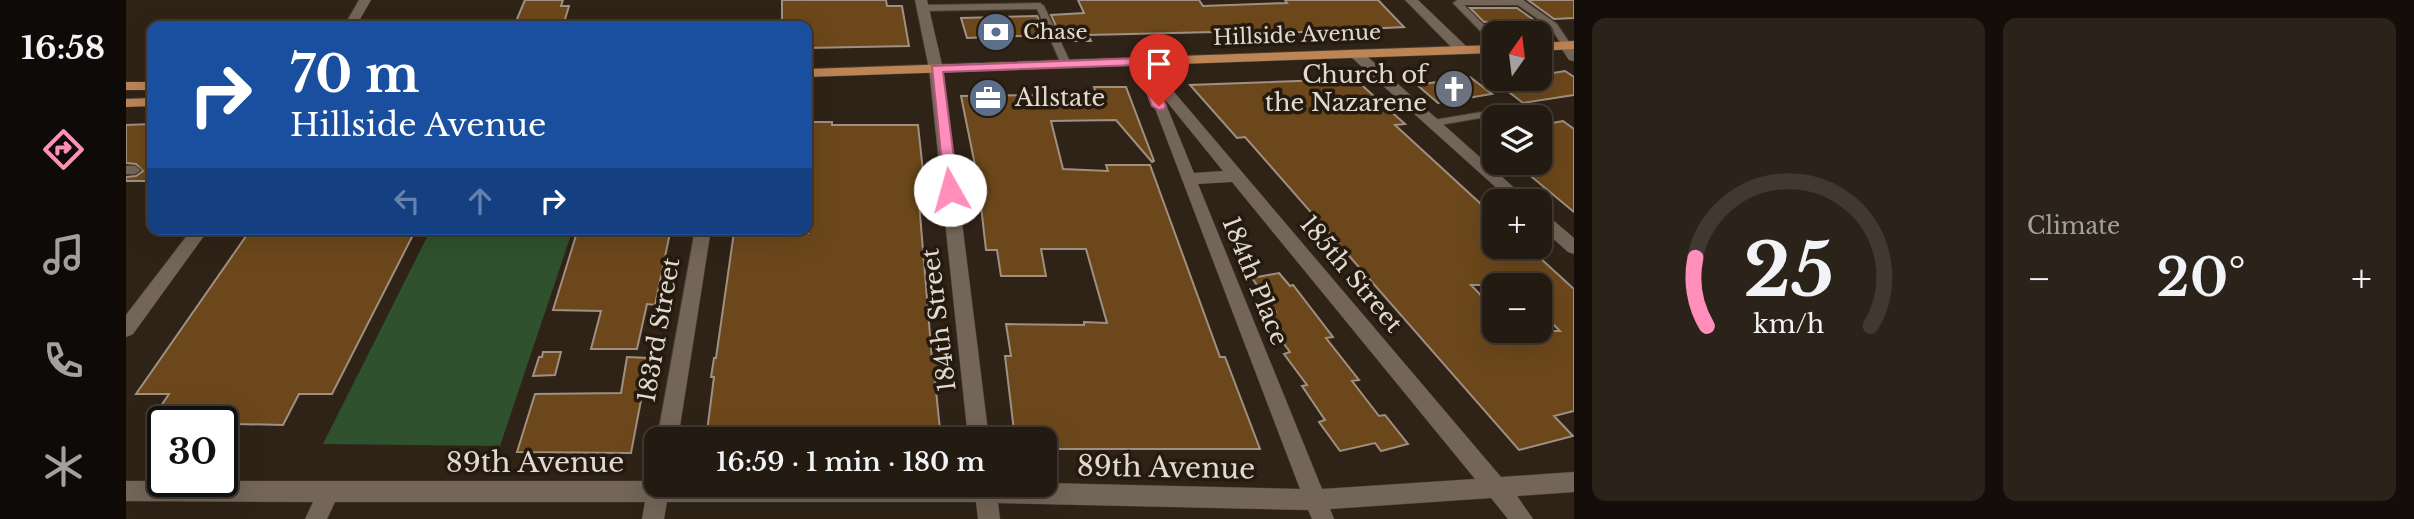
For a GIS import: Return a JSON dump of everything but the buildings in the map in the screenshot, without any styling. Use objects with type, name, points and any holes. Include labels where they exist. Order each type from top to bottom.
[{"type":"main road","points":[[1552,48],[1571,49]]},
{"type":"main road","name":"Hillside Avenue","points":[[812,73],[1482,49]]},
{"type":"main road","points":[[126,86],[147,86]]},
{"type":"main road","points":[[126,103],[147,102]]},
{"type":"street","points":[[353,21],[365,0]]},
{"type":"street","points":[[1411,0],[1462,50]]},
{"type":"street","name":"184th Street","points":[[923,8],[936,69],[978,427]]},
{"type":"street","points":[[1356,54],[1507,189]]},
{"type":"street","name":"185th Street","points":[[1142,62],[1522,519]]},
{"type":"street","name":"184th Place","points":[[1142,62],[1319,510]]},
{"type":"street","points":[[1188,180],[1237,176]]},
{"type":"street","points":[[1552,229],[1574,248]]},
{"type":"street","points":[[126,329],[196,235]]},
{"type":"street","name":"183rd Street","points":[[669,427],[702,235]]},
{"type":"street","name":"89th Avenue","points":[[1057,493],[1319,510],[1497,488],[1574,482]]},
{"type":"street","name":"89th Avenue","points":[[126,491],[644,488]]},
{"type":"street","points":[[316,519],[329,491]]},
{"type":"street","points":[[653,519],[657,497]]},
{"type":"street","points":[[986,497],[989,519]]},
{"type":"lane","points":[[1482,28],[1457,3],[1520,2],[1547,21]]},
{"type":"lane","points":[[923,8],[1043,11],[1066,64]]},
{"type":"lane","points":[[1552,25],[1571,49]]},
{"type":"lane","points":[[1434,124],[1482,115]]},
{"type":"green space","points":[[428,235],[571,235],[500,446],[323,444]]},
{"type":"place","name":"Chase","points":[[996,32]]},
{"type":"place","name":"Church of the Nazarene","points":[[1454,89]]},
{"type":"place","name":"Allstate","points":[[988,98]]},
{"type":"route","points":[[950,190],[936,69],[1142,62],[1159,106]]}]
